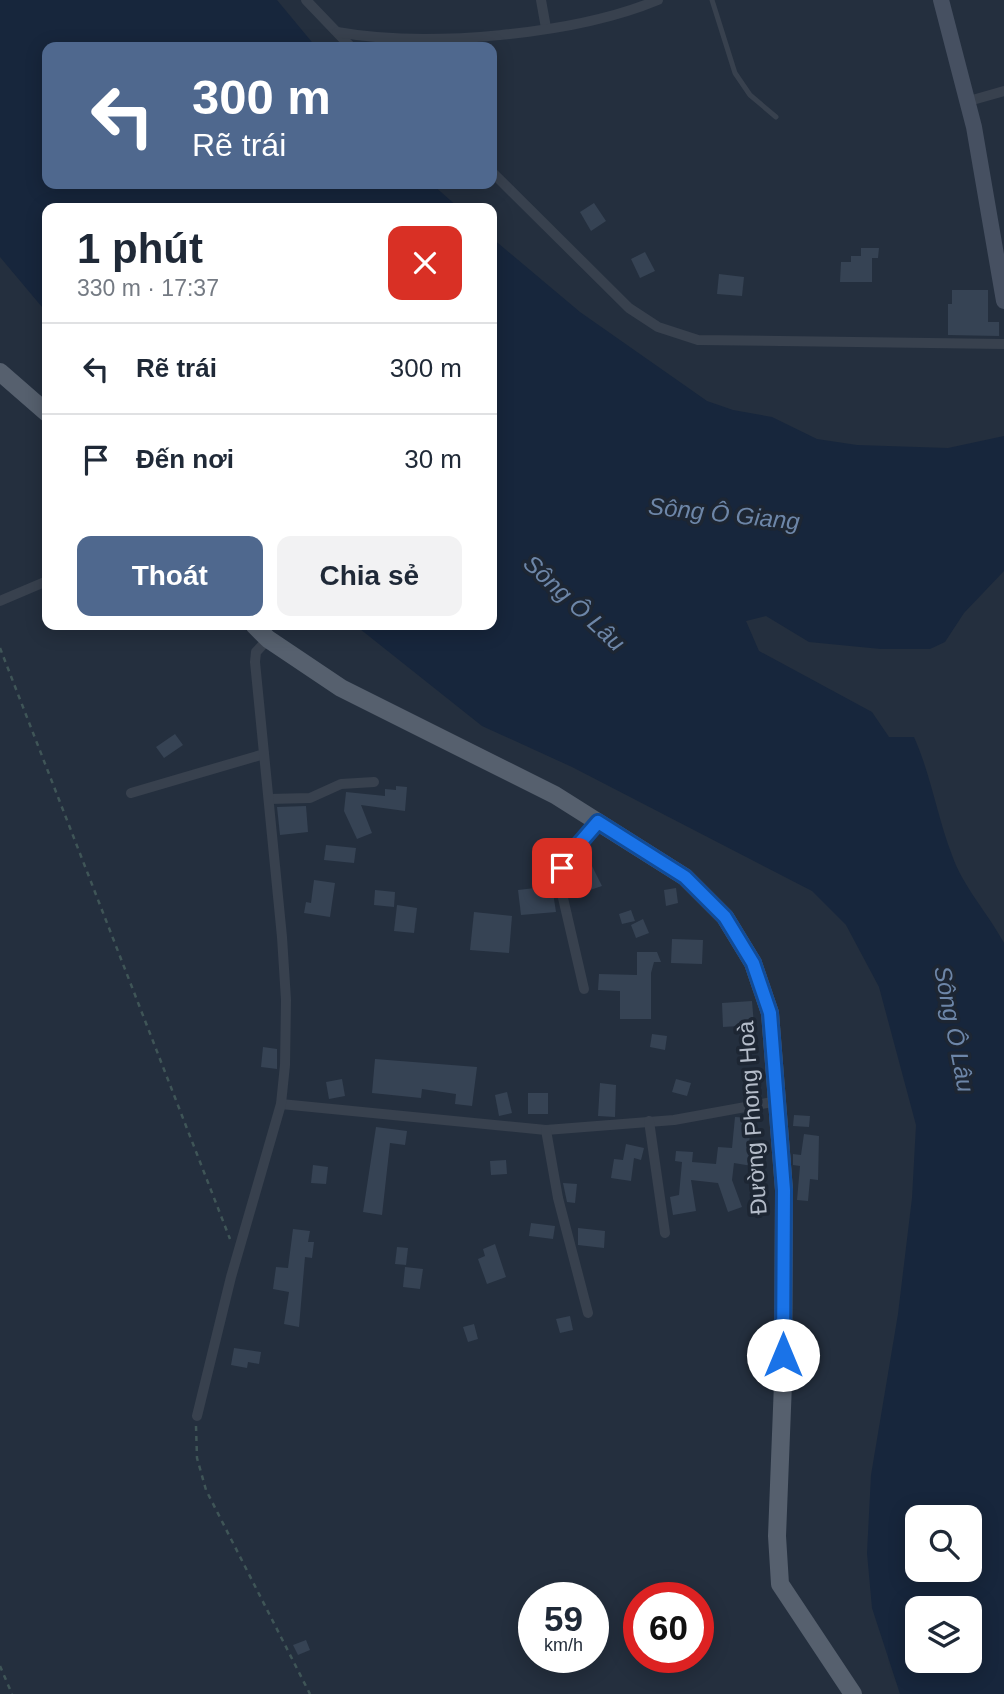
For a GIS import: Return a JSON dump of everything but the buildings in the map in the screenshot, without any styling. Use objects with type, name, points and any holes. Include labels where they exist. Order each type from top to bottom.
[{"type":"main road","points":[[0,372],[42,409]]},
{"type":"main road","name":"Đường Phong Hoà","points":[[259,630],[268,639],[341,688],[555,795],[685,877],[725,917],[753,963],[770,1013],[784,1190],[783,1383],[777,1536],[780,1584],[853,1694]]},
{"type":"street","points":[[541,0],[546,28]]},
{"type":"street","points":[[337,32],[394,40],[488,34],[546,28],[616,16],[658,0]]},
{"type":"street","points":[[941,0],[969,101],[1004,301]]},
{"type":"street","points":[[313,3],[346,42]]},
{"type":"street","points":[[487,42],[488,34]]},
{"type":"street","points":[[969,101],[1004,91]]},
{"type":"street","points":[[497,177],[610,291],[658,327],[676,335],[698,340],[1004,344]]},
{"type":"street","points":[[0,601],[42,583]]},
{"type":"street","points":[[197,1416],[231,1277],[281,1104],[286,1000],[255,662],[256,652],[268,639]]},
{"type":"street","points":[[131,793],[264,754]]},
{"type":"street","points":[[269,799],[310,798],[341,785],[374,782]]},
{"type":"street","points":[[584,989],[560,885],[566,859],[598,822]]},
{"type":"street","points":[[281,1104],[546,1130],[708,1115],[778,1101]]},
{"type":"street","points":[[649,1121],[665,1233]]},
{"type":"street","points":[[546,1130],[558,1198],[589,1313]]},
{"type":"lane","points":[[712,0],[735,73],[750,94],[776,117]]},
{"type":"path","points":[[0,648],[232,1247]]},
{"type":"path","points":[[197,1416],[197,1458],[206,1490],[310,1694]]},
{"type":"path","points":[[0,1666],[12,1694]]},
{"type":"water","points":[[0,0],[277,0],[312,42],[42,42],[42,189],[438,189],[453,203],[42,203],[42,307],[0,257]]},
{"type":"water","points":[[497,242],[580,312],[707,401],[733,410],[772,417],[817,439],[857,445],[948,448],[1004,436],[1004,571],[964,613],[945,642],[930,649],[881,649],[809,642],[766,616],[746,621],[759,651],[872,712],[889,737],[914,737],[957,867],[1004,943],[1004,1694],[900,1694],[872,1608],[867,1553],[871,1475],[898,1314],[912,1198],[916,1125],[879,987],[846,925],[812,891],[572,767],[482,726],[361,630],[497,630]]},
{"type":"route","points":[[562,868],[566,859],[598,822],[685,877],[725,917],[753,963],[770,1013],[777,1075],[784,1190],[783,1355]]},
{"type":"water label","name":"Sông Ô Giang","points":[[724,514]]},
{"type":"water label","name":"Sông Ô Lâu","points":[[574,603]]},
{"type":"water label","name":"Sông Ô Lâu","points":[[954,1029]]}]
